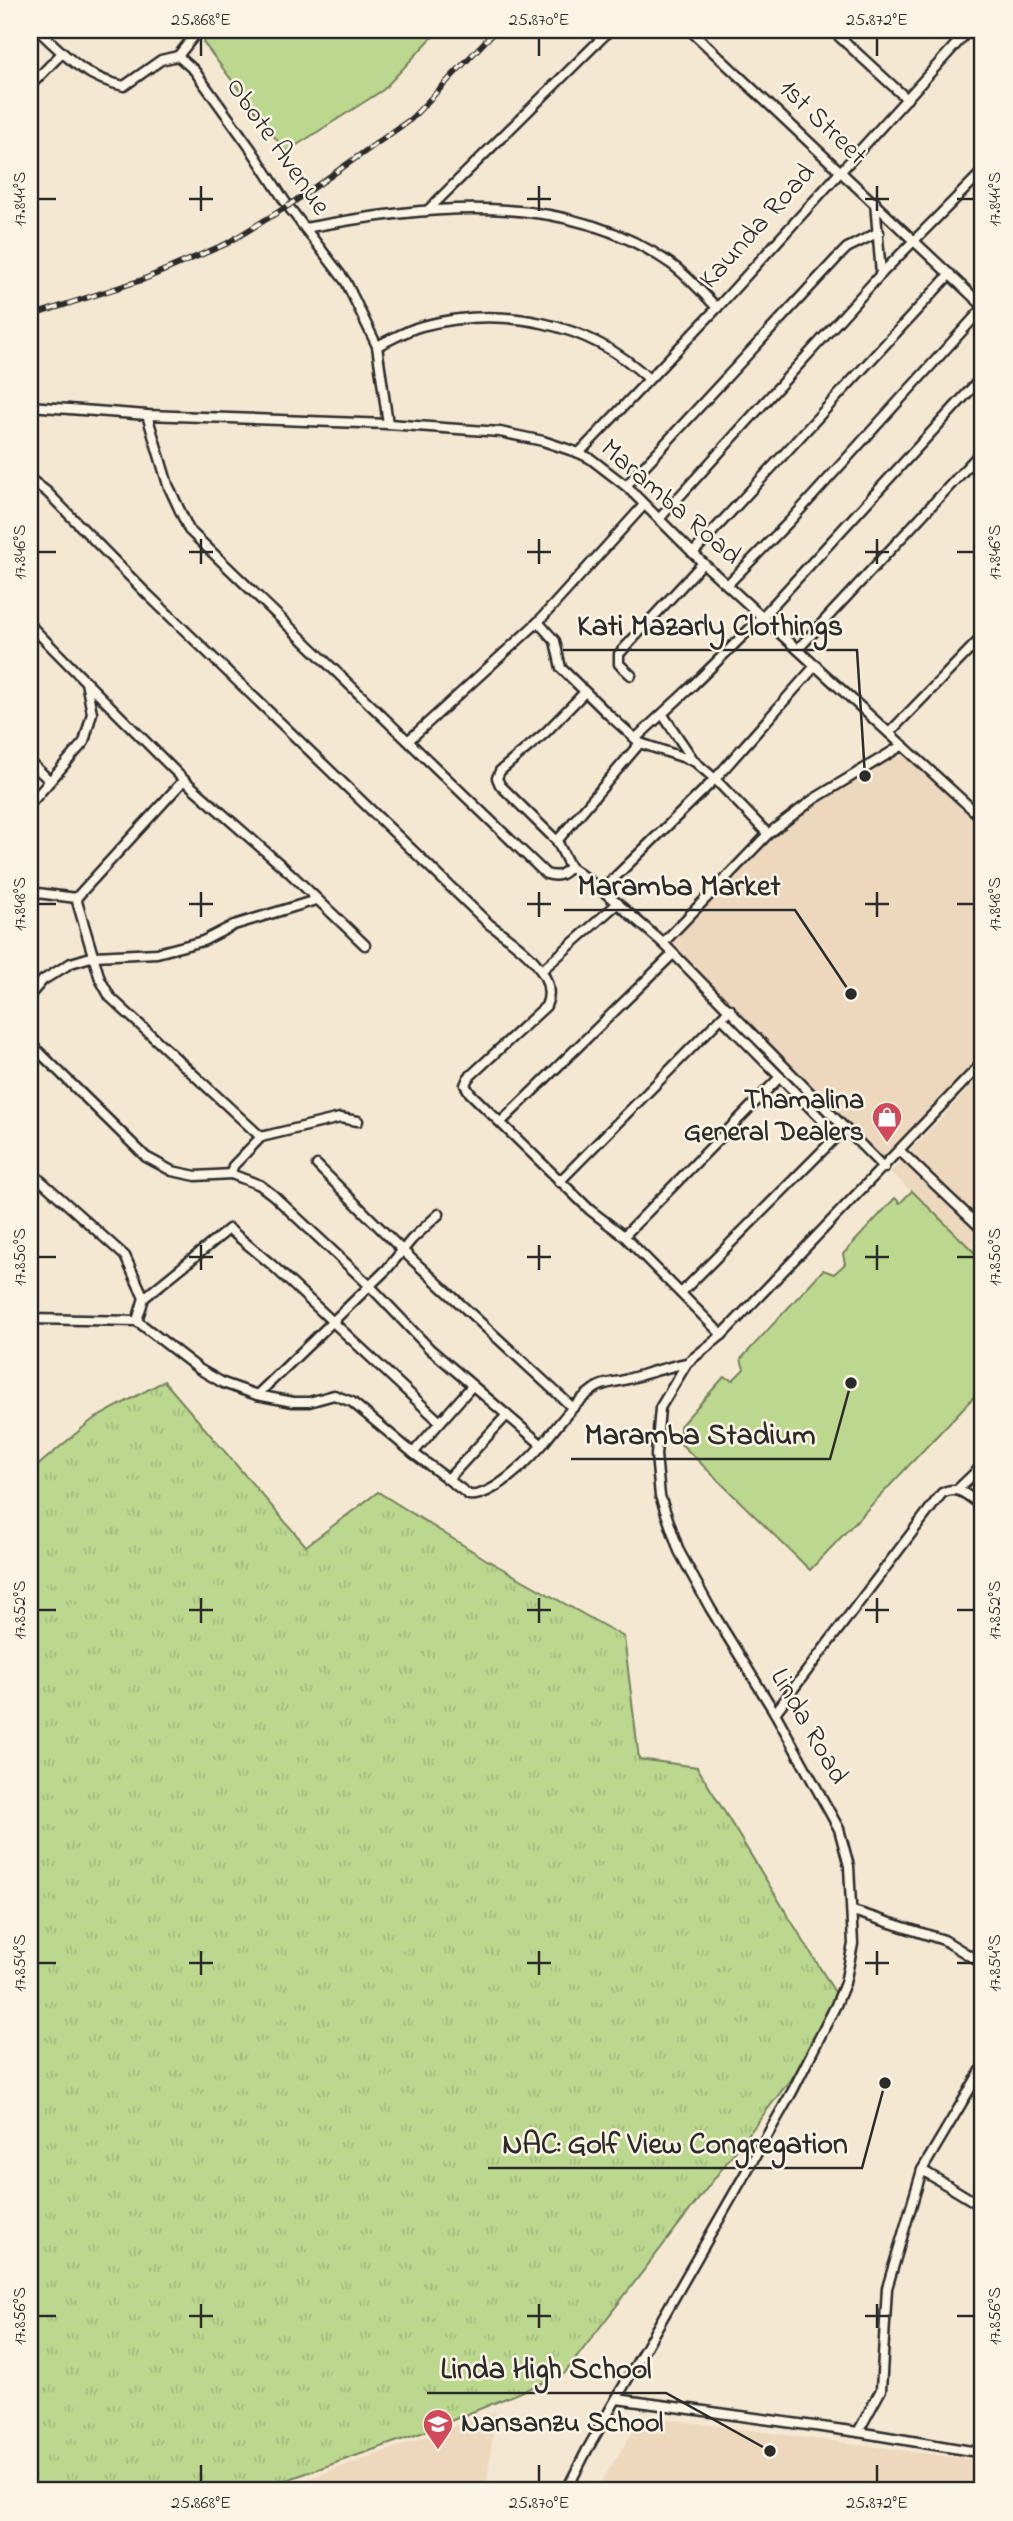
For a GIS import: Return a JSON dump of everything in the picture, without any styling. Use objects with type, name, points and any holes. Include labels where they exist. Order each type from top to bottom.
[{"type":"street","points":[[38,30],[93,77],[124,86],[161,60],[178,56],[199,30]]},
{"type":"street","points":[[428,210],[610,30]]},
{"type":"street","name":"1st Street","points":[[691,30],[983,307]]},
{"type":"street","points":[[832,30],[907,99]]},
{"type":"street","name":"Kaunda Road","points":[[579,453],[717,308],[969,30]]},
{"type":"street","points":[[30,86],[62,53]]},
{"type":"street","name":"Obote Avenue","points":[[178,56],[194,70],[346,282],[377,346],[388,424]]},
{"type":"street","points":[[659,519],[881,274],[983,171]]},
{"type":"street","points":[[875,202],[881,274]]},
{"type":"street","points":[[305,228],[428,210],[512,209],[543,213],[632,242],[669,263],[690,279],[717,308]]},
{"type":"street","points":[[626,486],[837,258],[847,248],[878,232]]},
{"type":"street","points":[[693,553],[950,274]]},
{"type":"street","points":[[728,584],[789,522],[983,307]]},
{"type":"street","points":[[377,346],[420,327],[451,320],[534,320],[589,337],[630,360],[649,379]]},
{"type":"street","points":[[557,841],[638,741],[763,616],[983,376]]},
{"type":"street","name":"Maramba Road","points":[[30,406],[147,415],[388,424],[500,432],[544,441],[579,453],[592,459],[626,486],[703,563],[983,819]]},
{"type":"street","points":[[147,415],[168,485],[190,530],[546,874],[556,877],[563,875],[570,867]]},
{"type":"street","points":[[798,649],[983,450]]},
{"type":"street","points":[[30,479],[47,492],[231,676],[489,923],[520,948],[541,971],[549,987],[546,1006],[468,1079],[465,1085],[559,1182],[624,1236],[722,1335]]},
{"type":"street","points":[[409,740],[538,622],[644,505]]},
{"type":"street","points":[[631,675],[619,664],[618,654],[703,563]]},
{"type":"street","points":[[538,622],[555,640],[561,668],[584,693],[638,741],[694,761]]},
{"type":"street","points":[[30,625],[184,780],[290,873],[365,945]]},
{"type":"street","points":[[889,733],[983,636]]},
{"type":"street","points":[[603,890],[715,779],[816,665]]},
{"type":"street","points":[[30,804],[84,742],[93,713],[86,682]]},
{"type":"street","points":[[584,693],[500,771],[497,778],[500,785],[557,841],[570,867],[603,890],[663,943],[884,1168]]},
{"type":"street","points":[[663,715],[694,761],[768,834]]},
{"type":"street","points":[[663,943],[768,834],[814,799],[903,745]]},
{"type":"street","points":[[30,762],[49,780]]},
{"type":"street","points":[[76,898],[184,780]]},
{"type":"street","points":[[30,892],[76,898]]},
{"type":"street","points":[[76,898],[100,979],[110,997],[261,1137]]},
{"type":"street","points":[[30,995],[43,980],[71,962],[94,956],[157,953],[203,941],[234,925],[316,900]]},
{"type":"street","points":[[541,971],[618,903]]},
{"type":"street","points":[[501,1122],[673,954]]},
{"type":"street","points":[[559,1182],[730,1009]]},
{"type":"street","points":[[722,1018],[823,1121]]},
{"type":"street","points":[[30,1043],[146,1157],[172,1171],[196,1175],[231,1174],[260,1185],[273,1195],[369,1285],[430,1349],[542,1445]]},
{"type":"street","name":"Linda Road","points":[[566,2491],[792,2092],[836,2006],[853,1944],[849,1866],[839,1829],[775,1713],[704,1597],[679,1551],[664,1513],[657,1477],[657,1420],[663,1399],[687,1363],[722,1335],[983,1062]]},
{"type":"street","points":[[624,1236],[780,1077]]},
{"type":"street","points":[[231,1174],[233,1166],[261,1137],[340,1118],[358,1121]]},
{"type":"street","points":[[681,1293],[845,1128]]},
{"type":"street","points":[[900,1151],[983,1230]]},
{"type":"street","points":[[317,1165],[403,1251],[572,1407]]},
{"type":"street","points":[[30,1171],[125,1256],[144,1298]]},
{"type":"street","points":[[257,1395],[439,1214]]},
{"type":"street","points":[[137,1321],[144,1298],[229,1229],[440,1422]]},
{"type":"street","points":[[30,1319],[137,1321],[199,1369],[223,1383],[257,1395],[293,1402],[309,1402],[334,1395],[352,1402],[469,1495],[482,1494],[516,1470],[542,1445],[572,1407],[595,1388],[607,1382],[621,1381],[657,1369],[687,1363]]},
{"type":"street","points":[[413,1453],[471,1386]]},
{"type":"street","points":[[448,1479],[507,1415]]},
{"type":"street","points":[[958,1489],[983,1465]]},
{"type":"street","points":[[775,1713],[942,1493],[958,1489],[983,1507]]},
{"type":"street","points":[[853,1911],[944,1940],[983,1964]]},
{"type":"street","points":[[858,2432],[881,2390],[887,2288],[922,2170],[983,2067]]},
{"type":"street","points":[[922,2170],[983,2207]]},
{"type":"street","points":[[617,2399],[858,2432],[983,2454]]},
{"type":"shaded area","points":[[902,752],[983,826],[983,1051],[882,1163],[808,1082],[662,937],[816,801]]},
{"type":"shaded area","points":[[983,1073],[983,1261],[891,1172]]},
{"type":"shaded area","name":"Nansanzu School","points":[[496,2411],[486,2491],[274,2491]]},
{"type":"shaded area","points":[[643,2416],[983,2461],[983,2491],[595,2491]]},
{"type":"green space","points":[[216,30],[439,30],[383,90],[286,152],[203,42]]},
{"type":"green space","points":[[912,1191],[983,1261],[983,1387],[810,1570],[680,1443],[680,1426],[724,1377],[733,1380],[744,1369],[741,1359],[823,1270],[834,1274],[845,1264],[843,1254],[895,1198],[900,1203]]},
{"type":"green space","points":[[164,1381],[306,1546],[378,1492],[487,1560],[624,1637],[639,1759],[697,1767],[836,1994],[817,2045],[564,2374],[424,2432],[255,2491],[30,2491],[30,1472],[92,1420]]},
{"type":"railway","points":[[30,316],[142,280],[226,244],[288,206],[411,119],[496,30]]},
{"type":"place","name":"Kati Mazarly Clothings","points":[[865,776]]},
{"type":"place","name":"Maramba Market","points":[[851,994]]},
{"type":"place","name":"Thamalina General Dealers","points":[[887,1144]]},
{"type":"place","name":"Maramba Stadium","points":[[851,1383]]},
{"type":"place","name":"NAC: Golf View Congregation","points":[[885,2083]]},
{"type":"place","name":"Nansanzu School","points":[[438,2451]]},
{"type":"place","name":"Linda High School","points":[[770,2451]]}]
